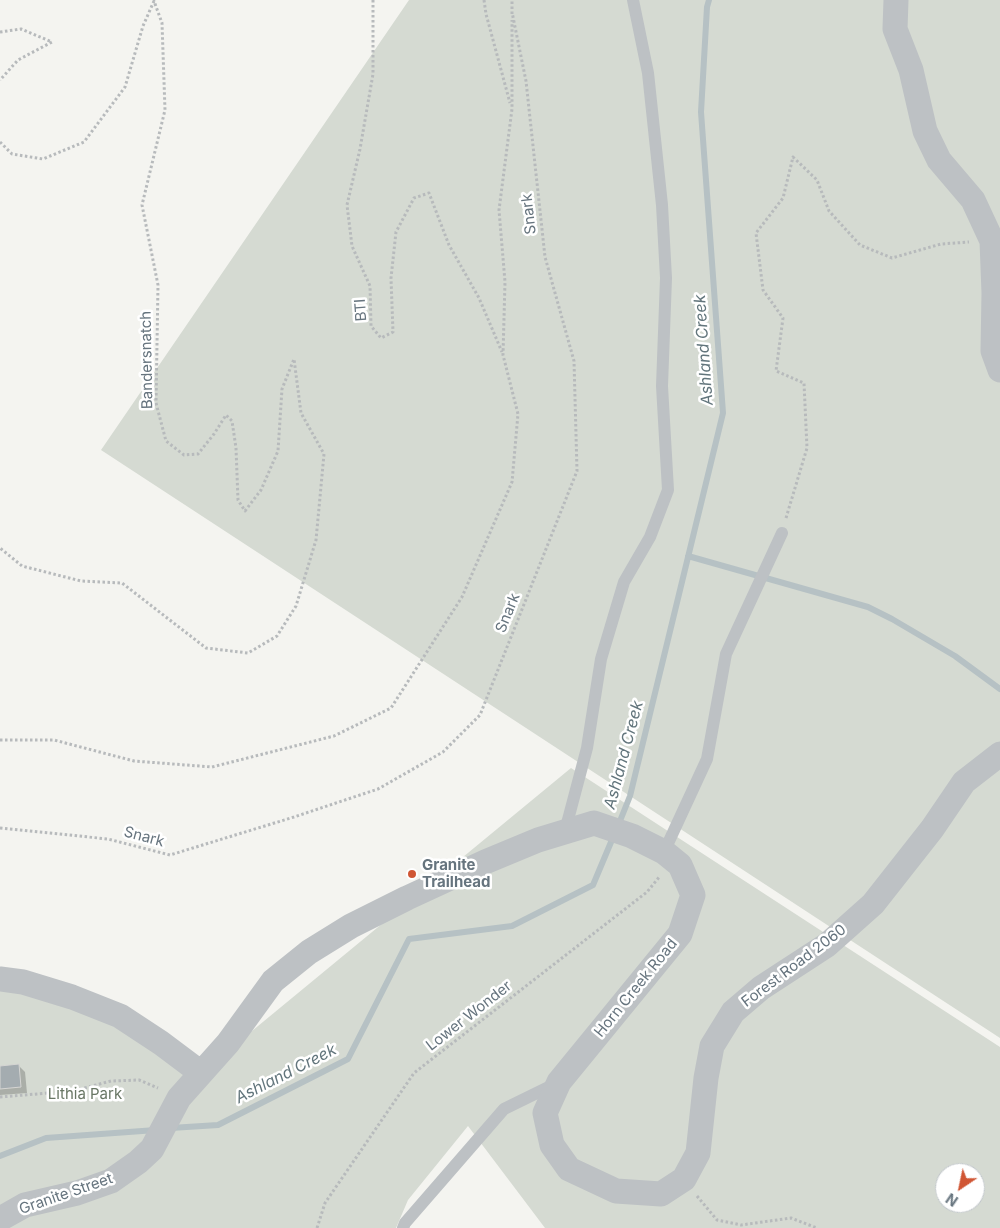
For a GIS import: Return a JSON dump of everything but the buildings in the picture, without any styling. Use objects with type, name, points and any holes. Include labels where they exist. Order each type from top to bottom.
[{"type":"street","points":[[896,0],[894,29],[912,70],[925,131],[939,160],[973,200],[992,241],[994,351],[1000,370]]},
{"type":"street","name":"Forest Road 2060","points":[[684,1180],[698,1153],[706,1078],[712,1046],[733,1012],[761,988],[827,945],[873,904],[932,829],[964,782],[1000,754]]},
{"type":"street","name":"Horn Creek Road","points":[[201,1073],[228,1043],[273,980],[309,952],[351,926],[485,862],[566,831],[594,824],[632,836],[664,852],[680,865],[693,894],[680,934],[559,1082],[545,1113],[552,1145],[569,1169],[616,1191],[661,1194],[684,1180]]},
{"type":"street","points":[[0,978],[23,982],[72,997],[120,1016],[161,1043],[201,1073]]},
{"type":"street","name":"Granite Street","points":[[0,1219],[25,1205],[111,1181],[138,1162],[152,1150],[179,1098],[201,1073]]},
{"type":"lane","points":[[566,831],[587,748],[601,660],[624,582],[650,537],[668,490],[662,386],[666,278],[662,205],[648,73],[633,0]]},
{"type":"lane","points":[[664,852],[707,759],[726,654],[782,533]]},
{"type":"lane","points":[[403,1228],[405,1222],[504,1109],[559,1082]]},
{"type":"path","name":"BTI","points":[[373,0],[373,74],[360,148],[347,205],[352,246],[370,286],[371,326],[381,338],[393,332],[391,278],[396,232],[414,198],[429,193],[449,245],[479,298],[503,355]]},
{"type":"path","points":[[484,0],[486,14],[512,109]]},
{"type":"path","points":[[0,740],[54,740],[134,761],[212,768],[334,736],[390,708],[462,597],[512,482],[518,414],[503,355],[505,282],[499,210],[512,109],[512,0]]},
{"type":"path","name":"Bandersnatch","points":[[0,142],[12,154],[44,159],[84,142],[125,87],[154,1],[162,23],[165,110],[142,205],[158,285],[156,403],[166,441],[184,456],[198,454],[226,415],[232,421],[236,448],[238,500],[245,510],[261,490],[278,451],[282,390],[294,359],[301,413],[324,454],[316,540],[296,606],[277,636],[248,653],[206,648],[122,583],[81,581],[22,566],[0,548]]},
{"type":"path","name":"Snark","points":[[0,828],[108,839],[170,855],[294,818],[378,789],[443,752],[480,715],[577,471],[574,361],[545,257],[526,81],[512,12]]},
{"type":"path","points":[[0,32],[21,29],[52,42],[18,60],[0,80]]},
{"type":"path","points":[[782,533],[807,448],[804,383],[776,371],[784,318],[763,290],[756,233],[783,198],[793,157],[817,180],[829,211],[860,245],[892,258],[941,244]]},
{"type":"path","name":"Lower Wonder","points":[[317,1228],[325,1203],[414,1072],[647,892],[664,871],[664,852]]},
{"type":"path","points":[[0,1097],[73,1091],[111,1081],[139,1080],[179,1098]]},
{"type":"path","points":[[684,1180],[717,1220],[741,1225],[791,1218],[817,1228]]},
{"type":"green space","points":[[409,0],[1000,0],[1000,1038],[101,450]]},
{"type":"green space","name":"Lithia Park","points":[[571,768],[1000,1047],[1000,1228],[545,1228],[468,1126],[408,1200],[396,1228],[0,1228],[0,979],[72,997],[201,1073]]},
{"type":"waterway","name":"Ashland Creek","points":[[618,826],[630,796],[723,413],[701,112],[709,0]]},
{"type":"waterway","points":[[688,556],[868,607],[955,656],[1000,689]]},
{"type":"waterway","name":"Ashland Creek","points":[[171,1128],[218,1125],[348,1059],[409,939],[512,926],[593,885],[614,835]]},
{"type":"waterway","name":"Ashland Creek","points":[[0,1156],[46,1138],[156,1130]]},
{"type":"place","name":"Granite Trailhead","points":[[412,874]]}]
